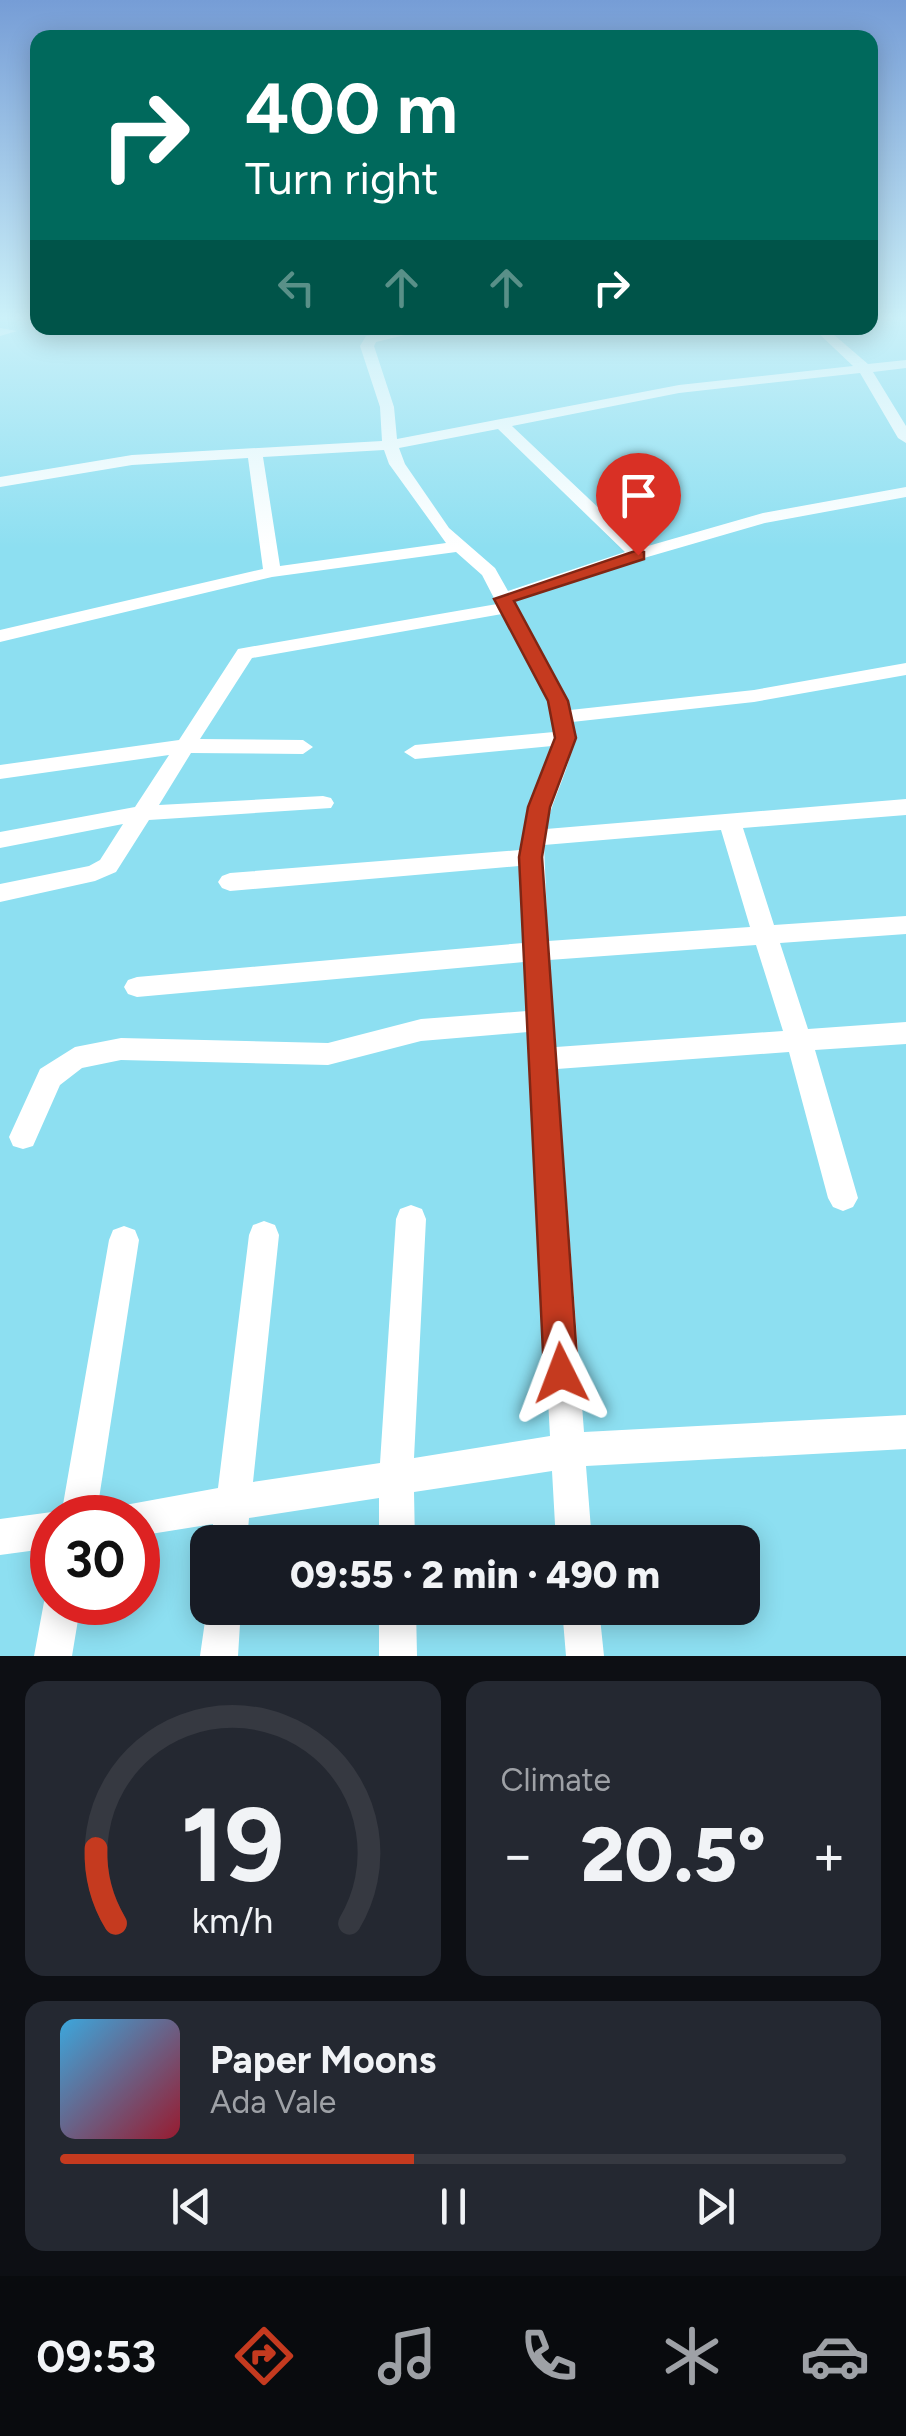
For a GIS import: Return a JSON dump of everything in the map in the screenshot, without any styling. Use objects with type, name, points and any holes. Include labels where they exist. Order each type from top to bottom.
[{"type":"street","points":[[383,393],[390,445],[397,464],[443,532],[489,572],[558,701],[563,728],[539,807],[532,847],[572,1525]]},
{"type":"street","points":[[0,482],[132,460],[390,445],[658,393]]},
{"type":"street","points":[[880,394],[906,395]]},
{"type":"street","points":[[880,394],[906,438]]},
{"type":"street","points":[[503,425],[638,555]]},
{"type":"street","points":[[254,453],[272,572]]},
{"type":"street","points":[[0,893],[95,873],[108,866],[245,654],[505,603],[638,555],[763,518],[906,492]]},
{"type":"street","points":[[0,636],[272,572],[462,546]]},
{"type":"street","points":[[416,752],[906,668]]},
{"type":"street","points":[[2,779],[182,746],[304,747]]},
{"type":"street","points":[[0,840],[142,813],[323,803]]},
{"type":"street","points":[[230,882],[729,822],[906,807]]},
{"type":"street","points":[[729,822],[799,1041],[843,1198]]},
{"type":"street","points":[[137,987],[536,951],[906,925]]},
{"type":"street","points":[[23,1137],[50,1077],[75,1058],[120,1049],[328,1054],[421,1030],[540,1020]]},
{"type":"street","points":[[542,1060],[906,1033]]},
{"type":"street","points":[[397,1525],[411,1218]]},
{"type":"street","points":[[230,1525],[264,1234]]},
{"type":"street","points":[[82,1495],[124,1240]]},
{"type":"street","points":[[160,1515],[566,1452],[906,1432]]},
{"type":"street","points":[[0,1537],[30,1533]]},
{"type":"street","points":[[53,1656],[59,1625]]},
{"type":"street","points":[[219,1656],[222,1625]]},
{"type":"street","points":[[398,1625],[398,1656]]},
{"type":"street","points":[[582,1625],[585,1656]]},
{"type":"route","points":[[561,1373],[530,857],[539,807],[566,738],[558,701],[503,599],[638,555]]}]
